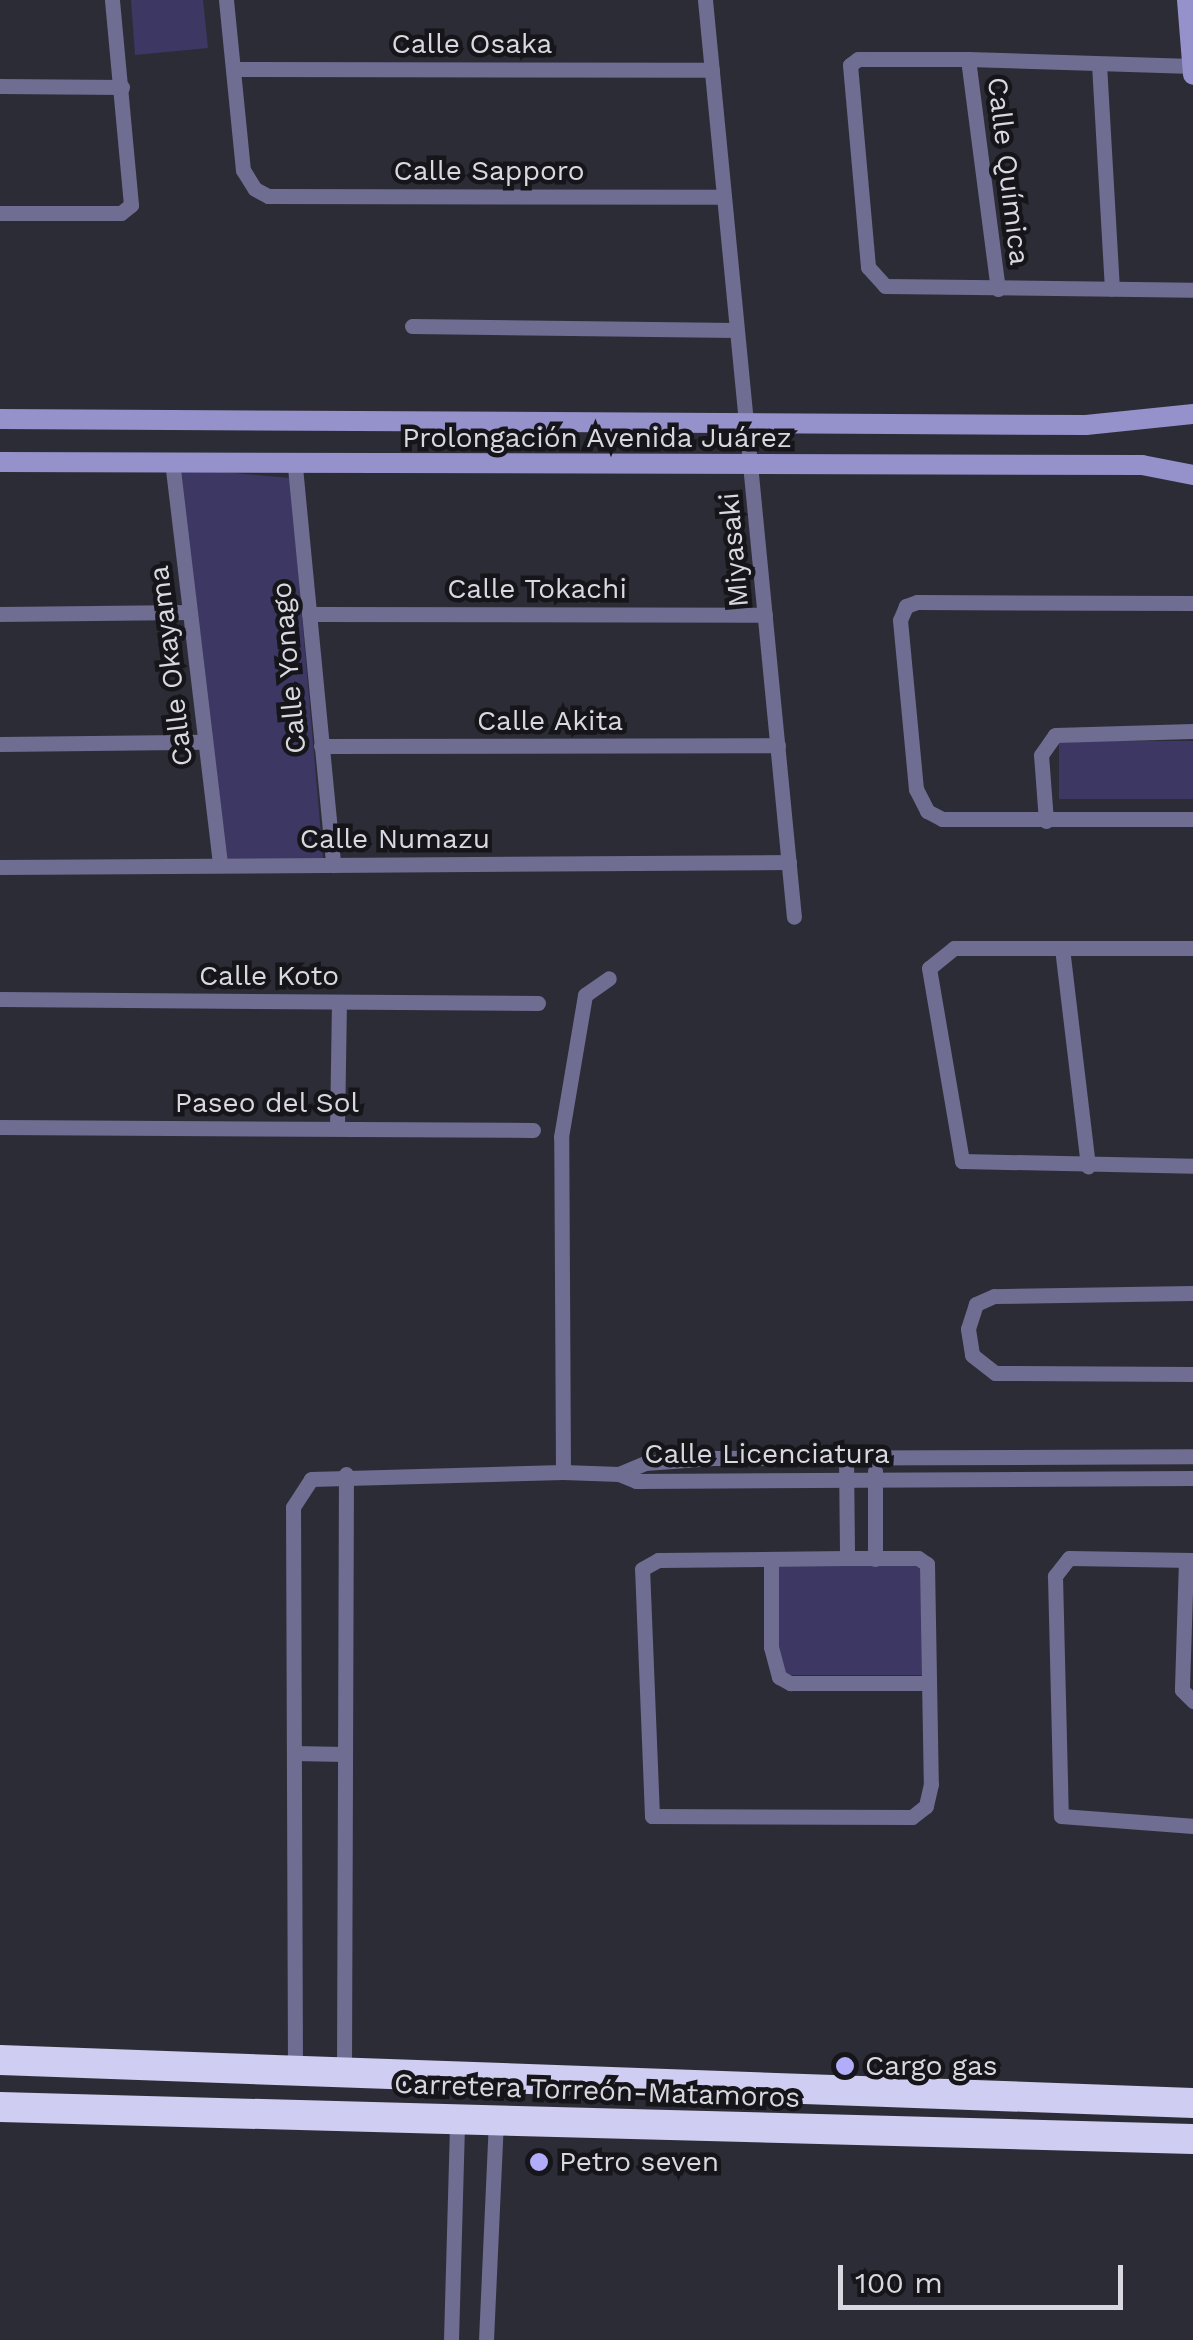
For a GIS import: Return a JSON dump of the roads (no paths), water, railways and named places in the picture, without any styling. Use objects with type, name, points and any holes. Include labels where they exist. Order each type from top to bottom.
[{"type":"highway","points":[[0,2060],[1193,2103]]},
{"type":"highway","points":[[1142,2102],[1193,2095]]},
{"type":"highway","name":"Carretera Torreón-Matamoros","points":[[0,2107],[1187,2142]]},
{"type":"street","points":[[0,213],[120,213],[131,205],[112,0]]},
{"type":"street","points":[[226,0],[233,69]]},
{"type":"street","name":"Miyasaki","points":[[705,0],[794,916]]},
{"type":"street","points":[[1187,0],[1192,69],[968,59],[858,59],[850,65],[868,268],[884,286],[1193,290]]},
{"type":"street","name":"Calle Química","points":[[968,59],[998,289]]},
{"type":"street","points":[[1098,64],[1112,290]]},
{"type":"street","name":"Calle Osaka","points":[[233,69],[712,70]]},
{"type":"street","name":"Calle Sapporo","points":[[233,69],[243,170],[255,189],[268,196],[724,196]]},
{"type":"street","points":[[0,86],[122,86]]},
{"type":"street","points":[[412,326],[736,330]]},
{"type":"street","name":"Prolongación Avenida Juárez","points":[[0,419],[745,420],[1086,425],[1150,423],[1193,414]]},
{"type":"street","name":"Prolongación Avenida Juárez","points":[[0,462],[172,461],[295,467],[1142,465],[1193,475]]},
{"type":"street","name":"Calle Okayama","points":[[172,461],[220,865]]},
{"type":"street","name":"Calle Yonago","points":[[295,467],[333,865]]},
{"type":"street","points":[[1193,604],[917,602],[901,612],[920,802],[942,818],[1193,820]]},
{"type":"street","points":[[0,614],[189,612]]},
{"type":"street","name":"Calle Tokachi","points":[[309,614],[765,615]]},
{"type":"street","points":[[1046,821],[1041,755],[1055,735],[1193,731]]},
{"type":"street","points":[[0,744],[205,742]]},
{"type":"street","name":"Calle Akita","points":[[321,746],[778,746]]},
{"type":"street","name":"Calle Numazu","points":[[0,867],[789,862]]},
{"type":"street","points":[[1193,948],[954,948],[929,968],[962,1161],[1193,1166]]},
{"type":"street","points":[[1062,948],[1088,1166]]},
{"type":"street","points":[[562,1472],[561,1138],[584,995],[608,978]]},
{"type":"street","name":"Calle Koto","points":[[0,999],[538,1004]]},
{"type":"street","points":[[337,1128],[339,1002]]},
{"type":"street","name":"Paseo del Sol","points":[[0,1127],[533,1130]]},
{"type":"street","points":[[1193,1293],[994,1296],[976,1304],[968,1329],[972,1355],[995,1373],[1193,1374]]},
{"type":"street","name":"Calle Licenciatura","points":[[619,1474],[673,1460],[1193,1456]]},
{"type":"street","points":[[846,1457],[847,1558]]},
{"type":"street","points":[[875,1457],[875,1558]]},
{"type":"street","points":[[295,2068],[293,1508],[311,1479],[346,1474],[619,1474]]},
{"type":"street","points":[[344,2071],[346,1474]]},
{"type":"street","name":"Calle Licenciatura","points":[[619,1474],[636,1481],[1193,1478]]},
{"type":"street","points":[[875,1558],[926,1561],[931,1784],[926,1806],[912,1816],[652,1816],[642,1569],[658,1560],[875,1558]]},
{"type":"street","points":[[1193,1701],[1182,1690],[1190,1560],[1069,1558],[1060,1566],[1056,1804],[1061,1816],[1193,1826]]},
{"type":"street","points":[[771,1560],[771,1647],[778,1676],[790,1683],[928,1683]]},
{"type":"street","points":[[294,1753],[344,1754]]},
{"type":"street","points":[[451,2340],[458,2120]]},
{"type":"street","points":[[486,2340],[496,2121]]},
{"type":"place","name":"Cargo gas","points":[[845,2066]]},
{"type":"place","name":"Petro seven","points":[[539,2162]]}]
